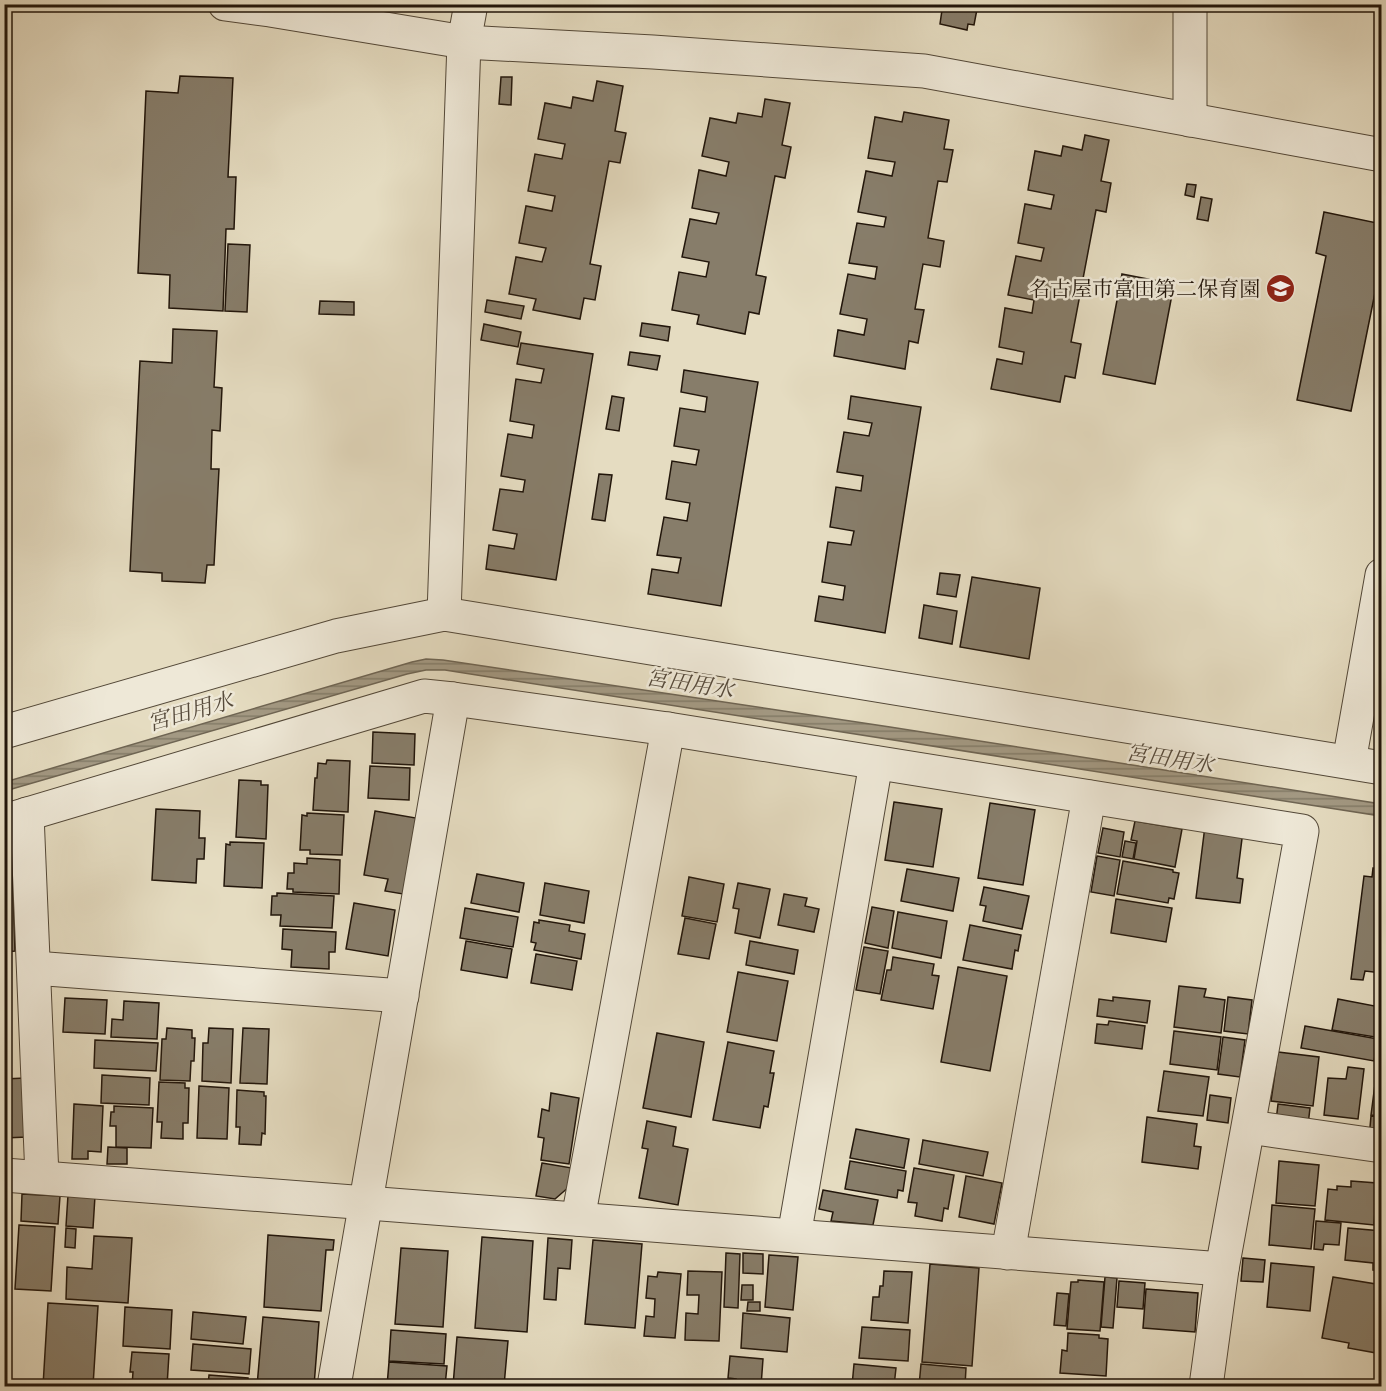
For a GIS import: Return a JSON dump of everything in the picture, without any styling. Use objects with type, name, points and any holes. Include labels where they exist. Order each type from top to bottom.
[{"type":"street","points":[[225,4],[464,42],[924,71],[1382,155]]},
{"type":"street","points":[[444,614],[464,42],[471,4]]},
{"type":"street","points":[[1190,4],[1190,120]]},
{"type":"street","points":[[1349,762],[1382,575]]},
{"type":"street","points":[[4,732],[336,636],[444,614],[1382,768]]},
{"type":"street","points":[[42,1177],[34,968],[16,818],[424,696],[668,729],[1302,831],[1222,1269],[1206,1386]]},
{"type":"street","points":[[334,1386],[453,699]]},
{"type":"street","points":[[578,1219],[668,729]]},
{"type":"street","points":[[794,1236],[876,762]]},
{"type":"street","points":[[1008,1253],[1089,797]]},
{"type":"street","points":[[34,968],[402,996]]},
{"type":"street","points":[[1249,1127],[1382,1146]]},
{"type":"street","points":[[4,1175],[1222,1269]]},
{"type":"shaded area","points":[[426,659],[890,727],[1381,804],[1381,816],[445,670],[426,670],[407,674],[5,791],[5,782]]},
{"type":"building","points":[[915,4],[978,4],[974,25],[968,24],[967,30],[940,24],[942,10]]},
{"type":"building","points":[[180,76],[233,78],[228,177],[236,177],[234,229],[226,229],[223,311],[169,308],[170,275],[138,273],[146,91],[178,93]]},
{"type":"building","points":[[501,77],[512,77],[511,105],[499,104]]},
{"type":"building","points":[[597,81],[623,86],[615,131],[626,133],[620,163],[609,161],[590,264],[601,266],[595,300],[584,298],[580,319],[533,310],[536,299],[509,294],[516,257],[542,262],[546,248],[519,243],[526,206],[552,211],[555,196],[528,191],[535,154],[562,159],[565,144],[538,139],[545,103],[571,108],[573,97],[593,101]]},
{"type":"building","points":[[765,99],[790,103],[782,145],[791,147],[785,178],[775,176],[756,275],[766,277],[759,314],[749,312],[745,334],[697,324],[699,315],[672,310],[679,272],[706,277],[709,262],[682,257],[690,219],[716,224],[719,213],[692,208],[699,170],[726,176],[729,162],[702,156],[710,118],[736,123],[738,113],[762,117]]},
{"type":"building","points":[[904,112],[949,120],[944,149],[953,150],[947,182],[938,181],[928,238],[944,241],[940,267],[923,264],[915,309],[924,310],[918,343],[909,341],[905,369],[834,356],[838,330],[864,335],[867,319],[840,314],[848,274],[875,279],[877,267],[849,263],[857,223],[884,227],[886,217],[858,212],[866,171],[892,176],[895,162],[868,158],[875,117],[902,122]]},
{"type":"building","points":[[1085,135],[1109,140],[1101,181],[1111,183],[1106,212],[1096,210],[1071,342],[1081,344],[1075,378],[1065,376],[1060,402],[991,389],[997,359],[1022,364],[1024,352],[999,347],[1005,308],[1032,313],[1034,300],[1008,295],[1016,256],[1041,261],[1044,248],[1018,243],[1025,204],[1051,209],[1054,195],[1028,190],[1035,151],[1061,156],[1063,146],[1082,150]]},
{"type":"building","points":[[1187,184],[1196,185],[1194,197],[1185,195]]},
{"type":"building","points":[[1201,197],[1212,199],[1208,221],[1197,219]]},
{"type":"building","points":[[1324,212],[1382,224],[1382,284],[1377,283],[1351,411],[1297,400],[1326,256],[1316,253]]},
{"type":"building","points":[[228,244],[250,245],[247,312],[225,311]]},
{"type":"building","points":[[1122,274],[1174,284],[1155,384],[1103,374]]},
{"type":"building","points":[[487,300],[524,306],[521,319],[485,312]]},
{"type":"building","points":[[320,301],[354,302],[354,315],[319,314]]},
{"type":"building","points":[[642,323],[670,327],[668,341],[640,336]]},
{"type":"building","points":[[484,324],[521,332],[518,347],[481,340]]},
{"type":"building","points":[[173,329],[217,331],[214,387],[222,388],[220,431],[212,430],[211,469],[219,469],[214,565],[207,565],[205,583],[162,581],[162,573],[130,571],[140,361],[172,363]]},
{"type":"building","points":[[521,343],[593,354],[556,580],[486,569],[489,545],[514,549],[517,534],[493,530],[500,489],[523,492],[525,480],[501,476],[508,434],[532,438],[534,425],[510,421],[516,379],[541,383],[544,369],[517,364]]},
{"type":"building","points":[[630,352],[660,356],[657,370],[628,365]]},
{"type":"building","points":[[684,370],[758,382],[721,606],[648,594],[652,569],[678,573],[681,558],[657,555],[664,517],[687,521],[690,503],[666,499],[672,461],[696,465],[699,450],[674,446],[680,408],[705,412],[707,397],[681,392]]},
{"type":"building","points":[[612,396],[624,398],[619,431],[606,429]]},
{"type":"building","points":[[851,396],[921,407],[885,633],[815,621],[819,596],[843,600],[845,586],[822,582],[828,542],[851,545],[854,531],[830,527],[836,487],[861,491],[863,476],[837,472],[844,432],[869,436],[872,423],[848,419]]},
{"type":"building","points":[[599,474],[612,475],[605,521],[592,519]]},
{"type":"building","points":[[940,573],[960,575],[956,597],[937,594]]},
{"type":"building","points":[[972,577],[1040,588],[1029,659],[960,647]]},
{"type":"building","points":[[924,605],[957,611],[952,644],[919,638]]},
{"type":"building","points":[[373,732],[415,734],[414,765],[372,763]]},
{"type":"building","points":[[327,760],[350,761],[348,812],[313,810],[318,763],[326,764]]},
{"type":"building","points":[[370,766],[410,768],[409,800],[368,798]]},
{"type":"building","points":[[239,780],[261,781],[261,785],[268,785],[266,839],[236,837]]},
{"type":"building","points":[[894,802],[942,809],[933,867],[885,860]]},
{"type":"building","points":[[990,803],[1035,810],[1023,885],[978,878]]},
{"type":"building","points":[[156,809],[200,811],[199,838],[205,838],[204,859],[197,859],[196,883],[152,880]]},
{"type":"building","points":[[375,811],[416,818],[403,894],[385,891],[388,879],[364,875]]},
{"type":"building","points":[[307,813],[344,815],[342,855],[310,854],[310,850],[300,850],[302,815],[307,816]]},
{"type":"building","points":[[1135,821],[1182,829],[1175,867],[1134,859],[1137,841],[1131,840]]},
{"type":"building","points":[[1205,826],[1243,831],[1237,878],[1243,879],[1240,903],[1196,898]]},
{"type":"building","points":[[1103,828],[1124,832],[1120,857],[1098,853]]},
{"type":"building","points":[[1125,841],[1136,843],[1133,859],[1122,857]]},
{"type":"building","points":[[230,842],[264,843],[262,888],[224,886],[226,844],[230,845]]},
{"type":"building","points":[[1097,856],[1120,860],[1114,896],[1091,892]]},
{"type":"building","points":[[4,857],[12,857],[15,951],[4,952]]},
{"type":"building","points":[[307,858],[340,860],[339,894],[293,892],[293,889],[287,889],[288,873],[294,873],[294,863],[307,864]]},
{"type":"building","points":[[1123,861],[1179,873],[1174,899],[1169,898],[1168,903],[1117,894]]},
{"type":"building","points":[[1373,868],[1382,869],[1382,973],[1365,971],[1363,980],[1351,979],[1364,876],[1372,877]]},
{"type":"building","points":[[907,869],[959,878],[953,911],[901,901]]},
{"type":"building","points":[[477,874],[524,883],[519,912],[471,903]]},
{"type":"building","points":[[689,877],[724,884],[717,922],[682,916]]},
{"type":"building","points":[[545,883],[589,891],[584,923],[540,915]]},
{"type":"building","points":[[738,883],[770,889],[760,938],[735,933],[739,909],[733,908]]},
{"type":"building","points":[[984,887],[1029,896],[1022,929],[983,921],[986,906],[980,905]]},
{"type":"building","points":[[277,893],[334,896],[332,928],[280,926],[281,915],[271,915],[272,896],[277,896]]},
{"type":"building","points":[[784,894],[807,898],[805,906],[819,909],[814,932],[778,925]]},
{"type":"building","points":[[1116,899],[1172,908],[1166,942],[1111,933]]},
{"type":"building","points":[[354,903],[395,910],[388,956],[346,949]]},
{"type":"building","points":[[872,907],[894,911],[888,948],[865,943]]},
{"type":"building","points":[[465,908],[518,917],[513,947],[460,938]]},
{"type":"building","points":[[898,912],[947,921],[941,958],[892,948]]},
{"type":"building","points":[[685,918],[716,924],[709,959],[678,954]]},
{"type":"building","points":[[539,920],[570,925],[569,931],[585,934],[581,959],[534,950],[536,943],[531,942],[534,922],[539,923]]},
{"type":"building","points":[[970,925],[1021,935],[1018,951],[1015,950],[1012,969],[963,960]]},
{"type":"building","points":[[283,929],[336,932],[335,952],[329,952],[329,969],[291,967],[292,950],[282,949]]},
{"type":"building","points":[[466,941],[512,949],[507,978],[461,970]]},
{"type":"building","points":[[750,941],[798,950],[794,974],[746,965]]},
{"type":"building","points":[[864,947],[888,951],[880,994],[856,990]]},
{"type":"building","points":[[536,954],[577,961],[572,990],[531,983]]},
{"type":"building","points":[[893,957],[934,964],[932,975],[939,976],[933,1009],[881,1000],[887,970],[891,970]]},
{"type":"building","points":[[958,967],[1007,976],[990,1071],[941,1062]]},
{"type":"building","points":[[738,972],[788,981],[777,1041],[727,1032]]},
{"type":"building","points":[[1179,986],[1206,989],[1204,997],[1225,1000],[1221,1033],[1174,1027]]},
{"type":"building","points":[[1113,997],[1150,1001],[1147,1023],[1097,1016],[1099,999],[1113,1001]]},
{"type":"building","points":[[1228,997],[1252,1000],[1248,1034],[1224,1031]]},
{"type":"building","points":[[65,998],[107,1000],[105,1034],[63,1032]]},
{"type":"building","points":[[1338,999],[1380,1007],[1375,1037],[1332,1030]]},
{"type":"building","points":[[124,1001],[159,1003],[157,1039],[111,1037],[112,1019],[123,1020]]},
{"type":"building","points":[[1109,1021],[1145,1026],[1142,1049],[1095,1043],[1097,1024],[1108,1025]]},
{"type":"building","points":[[1305,1026],[1378,1039],[1374,1061],[1301,1048]]},
{"type":"building","points":[[167,1028],[192,1030],[192,1038],[195,1038],[190,1081],[160,1080],[162,1039],[166,1039]]},
{"type":"building","points":[[209,1028],[233,1029],[231,1083],[202,1081],[203,1043],[208,1043]]},
{"type":"building","points":[[243,1028],[269,1029],[267,1084],[240,1083]]},
{"type":"building","points":[[1174,1031],[1221,1037],[1217,1070],[1170,1064]]},
{"type":"building","points":[[657,1033],[704,1042],[691,1117],[643,1108]]},
{"type":"building","points":[[1223,1037],[1245,1040],[1240,1077],[1218,1074]]},
{"type":"building","points":[[95,1040],[158,1043],[156,1071],[94,1068]]},
{"type":"building","points":[[728,1042],[774,1051],[770,1073],[774,1073],[768,1107],[764,1106],[760,1128],[713,1120]]},
{"type":"building","points":[[1278,1052],[1319,1057],[1313,1106],[1271,1101]]},
{"type":"building","points":[[1348,1067],[1364,1069],[1358,1119],[1324,1115],[1328,1078],[1346,1079]]},
{"type":"building","points":[[1377,1069],[1382,1070],[1382,1116],[1371,1115]]},
{"type":"building","points":[[1164,1071],[1209,1077],[1203,1116],[1158,1111]]},
{"type":"building","points":[[102,1075],[150,1078],[149,1105],[101,1103]]},
{"type":"building","points":[[25,1078],[27,1137],[4,1138],[4,1079]]},
{"type":"building","points":[[159,1082],[185,1083],[185,1088],[189,1088],[188,1123],[183,1123],[183,1139],[161,1138],[162,1122],[157,1122]]},
{"type":"building","points":[[199,1086],[229,1088],[227,1139],[197,1138]]},
{"type":"building","points":[[237,1090],[264,1092],[266,1096],[265,1134],[262,1133],[261,1145],[239,1144],[240,1127],[236,1127]]},
{"type":"building","points":[[551,1093],[579,1098],[569,1164],[541,1160],[544,1138],[538,1137],[542,1109],[549,1111]]},
{"type":"building","points":[[1210,1095],[1231,1098],[1228,1123],[1207,1120]]},
{"type":"building","points":[[74,1104],[103,1106],[101,1152],[88,1151],[88,1159],[72,1159]]},
{"type":"building","points":[[1278,1104],[1310,1108],[1308,1125],[1276,1121]]},
{"type":"building","points":[[114,1106],[153,1108],[151,1148],[116,1147],[116,1126],[110,1126]]},
{"type":"building","points":[[1371,1116],[1382,1117],[1382,1131],[1369,1138]]},
{"type":"building","points":[[1147,1117],[1197,1124],[1194,1146],[1201,1147],[1198,1169],[1142,1162]]},
{"type":"building","points":[[647,1121],[676,1127],[673,1146],[688,1149],[678,1205],[639,1198],[648,1149],[642,1148]]},
{"type":"building","points":[[856,1129],[909,1139],[904,1168],[850,1158]]},
{"type":"building","points":[[923,1140],[988,1152],[983,1176],[919,1164]]},
{"type":"building","points":[[108,1147],[127,1148],[127,1164],[107,1164]]},
{"type":"building","points":[[850,1161],[906,1171],[903,1191],[898,1190],[897,1198],[845,1189]]},
{"type":"building","points":[[1279,1161],[1319,1165],[1315,1206],[1276,1203]]},
{"type":"building","points":[[542,1163],[572,1168],[570,1186],[555,1199],[536,1196]]},
{"type":"building","points":[[914,1168],[954,1175],[948,1209],[944,1208],[942,1221],[915,1216],[917,1203],[908,1202]]},
{"type":"building","points":[[966,1176],[1002,1183],[994,1224],[959,1217]]},
{"type":"building","points":[[1351,1181],[1377,1183],[1374,1225],[1325,1220],[1328,1189],[1337,1190],[1337,1186],[1351,1187]]},
{"type":"building","points":[[823,1190],[878,1200],[873,1225],[831,1221],[833,1212],[819,1209]]},
{"type":"building","points":[[22,1194],[60,1196],[58,1224],[21,1221]]},
{"type":"building","points":[[68,1195],[95,1196],[93,1228],[66,1226]]},
{"type":"building","points":[[1272,1205],[1315,1209],[1311,1249],[1269,1245]]},
{"type":"building","points":[[1316,1221],[1341,1223],[1339,1245],[1324,1244],[1323,1250],[1314,1249]]},
{"type":"building","points":[[19,1225],[55,1227],[51,1291],[15,1289]]},
{"type":"building","points":[[66,1228],[76,1229],[75,1248],[65,1247]]},
{"type":"building","points":[[1348,1228],[1382,1231],[1382,1271],[1373,1270],[1373,1263],[1345,1260]]},
{"type":"building","points":[[268,1235],[334,1240],[333,1250],[326,1250],[321,1311],[264,1307]]},
{"type":"building","points":[[94,1236],[132,1238],[128,1303],[66,1299],[67,1267],[92,1269]]},
{"type":"building","points":[[482,1237],[533,1241],[527,1332],[475,1328]]},
{"type":"building","points":[[548,1238],[572,1240],[570,1269],[558,1268],[556,1300],[544,1299]]},
{"type":"building","points":[[593,1240],[642,1244],[635,1328],[585,1324]]},
{"type":"building","points":[[401,1248],[448,1251],[443,1327],[395,1324]]},
{"type":"building","points":[[726,1253],[740,1254],[738,1308],[724,1307]]},
{"type":"building","points":[[743,1253],[763,1254],[763,1274],[743,1273]]},
{"type":"building","points":[[769,1255],[798,1257],[793,1310],[765,1307]]},
{"type":"building","points":[[1243,1258],[1265,1260],[1263,1282],[1241,1281]]},
{"type":"building","points":[[1271,1263],[1314,1267],[1310,1311],[1267,1307]]},
{"type":"building","points":[[930,1264],[979,1268],[972,1366],[922,1362]]},
{"type":"building","points":[[688,1271],[722,1272],[719,1341],[685,1340],[686,1313],[698,1314],[699,1295],[687,1295]]},
{"type":"building","points":[[884,1271],[912,1272],[908,1323],[871,1320],[873,1297],[879,1297],[880,1286],[883,1286]]},
{"type":"building","points":[[658,1272],[681,1274],[675,1338],[644,1336],[646,1316],[654,1317],[655,1299],[646,1298],[648,1276],[657,1277]]},
{"type":"building","points":[[1105,1277],[1117,1278],[1113,1328],[1101,1327]]},
{"type":"building","points":[[1333,1277],[1382,1285],[1382,1354],[1348,1348],[1349,1343],[1322,1338]]},
{"type":"building","points":[[1078,1280],[1104,1282],[1100,1331],[1067,1329],[1071,1282],[1078,1282]]},
{"type":"building","points":[[1119,1281],[1145,1283],[1143,1309],[1117,1307]]},
{"type":"building","points":[[742,1285],[753,1285],[753,1300],[741,1300]]},
{"type":"building","points":[[1146,1289],[1198,1293],[1195,1332],[1143,1328]]},
{"type":"building","points":[[1057,1293],[1069,1294],[1066,1326],[1054,1325]]},
{"type":"building","points":[[748,1302],[760,1302],[760,1311],[747,1311]]},
{"type":"building","points":[[48,1303],[98,1306],[93,1386],[43,1386]]},
{"type":"building","points":[[125,1307],[172,1310],[170,1349],[123,1346]]},
{"type":"building","points":[[193,1312],[246,1317],[243,1344],[191,1339]]},
{"type":"building","points":[[743,1313],[790,1318],[787,1352],[741,1348]]},
{"type":"building","points":[[263,1317],[319,1322],[314,1386],[257,1386]]},
{"type":"building","points":[[862,1327],[910,1330],[908,1361],[859,1358]]},
{"type":"building","points":[[391,1330],[446,1334],[444,1364],[389,1361]]},
{"type":"building","points":[[1068,1333],[1099,1335],[1099,1338],[1108,1339],[1106,1376],[1060,1373],[1062,1350],[1067,1351]]},
{"type":"building","points":[[457,1337],[508,1341],[504,1386],[453,1386]]},
{"type":"building","points":[[193,1344],[251,1349],[249,1374],[191,1370]]},
{"type":"building","points":[[132,1352],[169,1354],[167,1386],[132,1386],[133,1372],[130,1372]]},
{"type":"building","points":[[730,1356],[763,1359],[761,1386],[735,1386],[736,1379],[728,1378]]},
{"type":"building","points":[[389,1362],[447,1366],[445,1386],[387,1386]]},
{"type":"building","points":[[854,1364],[896,1368],[894,1386],[852,1386]]},
{"type":"building","points":[[921,1364],[966,1368],[965,1386],[919,1386]]},
{"type":"building","points":[[209,1375],[248,1378],[248,1386],[208,1386]]},
{"type":"building","points":[[994,1381],[1059,1386],[993,1386]]},
{"type":"place","name":"名古屋市富田第二保育園","points":[[1281,288]]},
{"type":"water label","name":"宮田用水","points":[[690,683]]},
{"type":"water label","name":"宮田用水","points":[[190,711]]},
{"type":"water label","name":"宮田用水","points":[[1170,758]]}]
